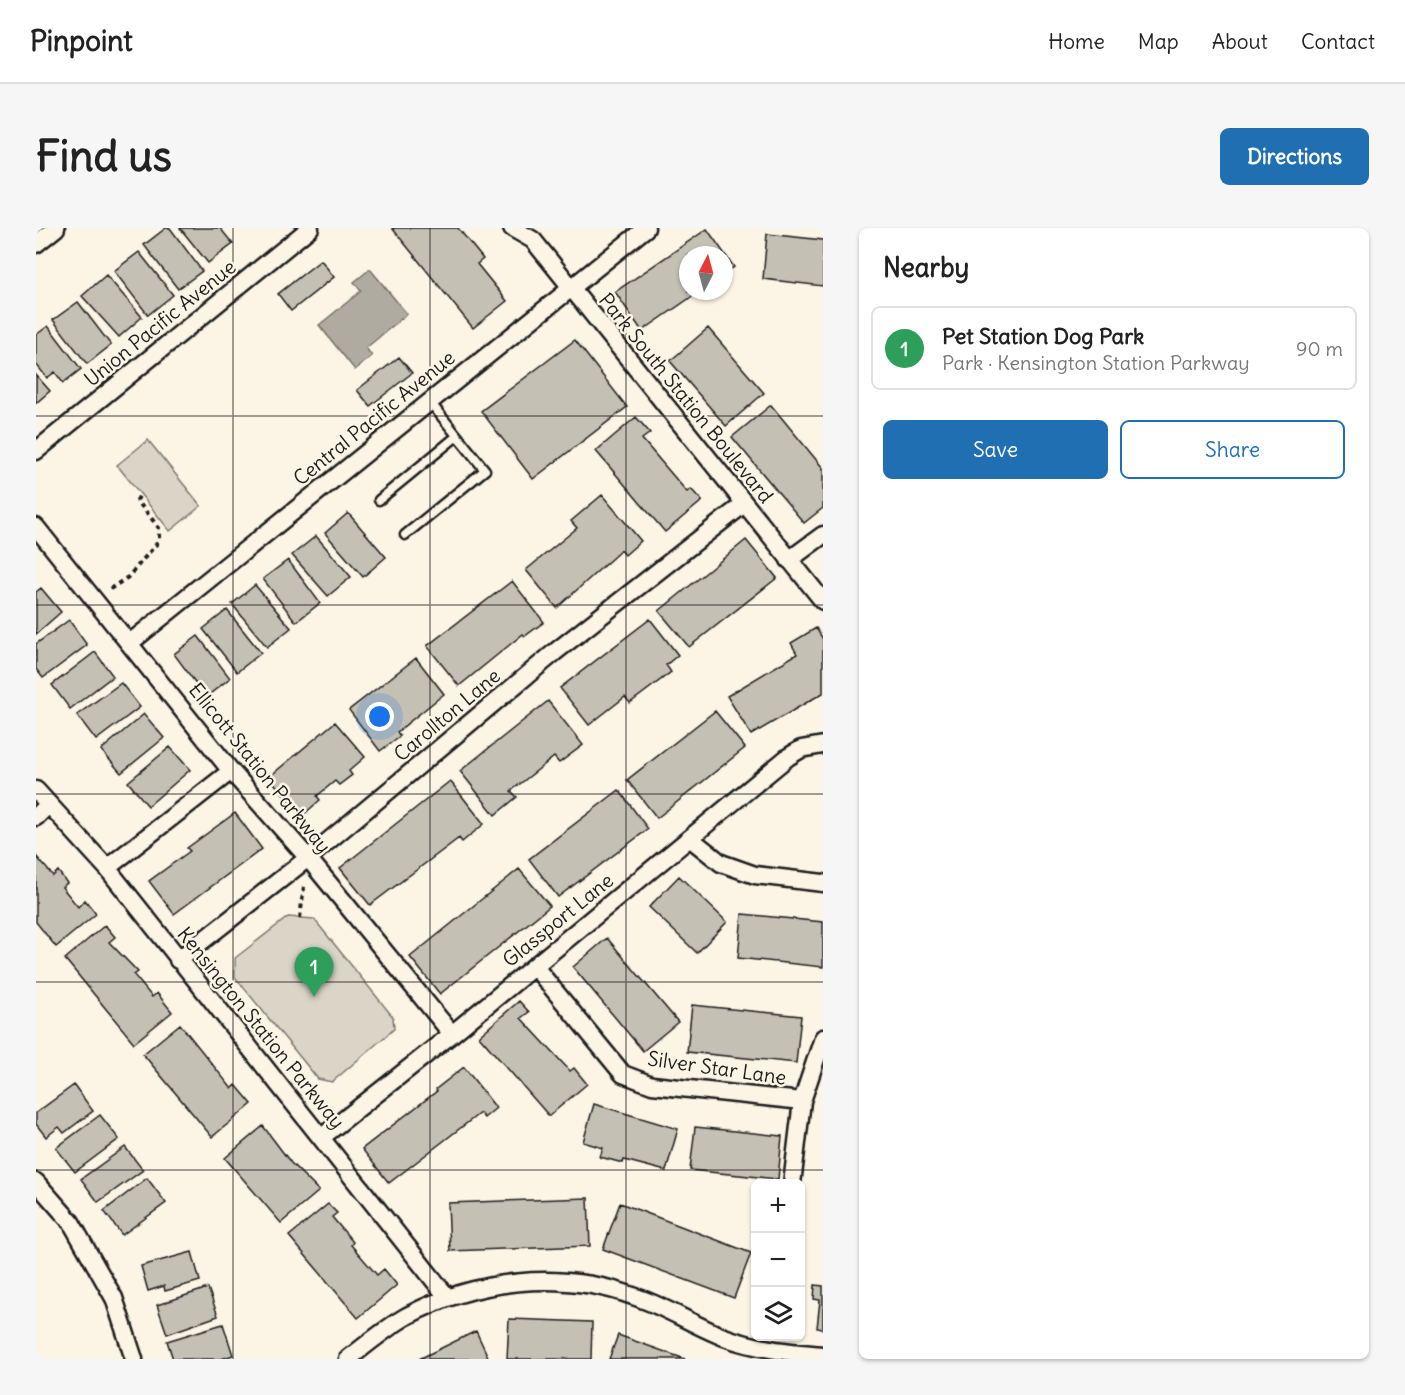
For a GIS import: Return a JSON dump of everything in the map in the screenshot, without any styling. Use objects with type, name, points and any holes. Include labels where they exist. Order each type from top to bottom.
[{"type":"street","points":[[36,244],[56,228]]},
{"type":"street","name":"Union Pacific Avenue","points":[[36,452],[310,228]]},
{"type":"street","name":"Park South Station Boulevard","points":[[512,228],[533,240],[823,601]]},
{"type":"street","name":"Central Pacific Avenue","points":[[130,642],[646,228]]},
{"type":"street","name":"Carollton Lane","points":[[178,960],[308,858],[555,652],[744,504]]},
{"type":"street","name":"Ellicott Station Parkway","points":[[36,527],[231,771],[308,858],[452,1034]]},
{"type":"street","points":[[789,560],[823,535]]},
{"type":"street","name":"Glassport Lane","points":[[322,1137],[535,967],[788,757],[801,749],[823,745]]},
{"type":"street","points":[[107,868],[231,771]]},
{"type":"street","name":"Kensington Station Parkway","points":[[36,790],[42,811],[107,868],[448,1298]]},
{"type":"street","points":[[691,839],[721,863],[755,875],[823,883]]},
{"type":"street","name":"Silver Star Lane","points":[[535,967],[623,1074],[652,1085],[802,1101]]},
{"type":"street","points":[[793,1179],[802,1101],[823,1038]]},
{"type":"street","points":[[36,1182],[71,1222],[114,1299],[134,1359]]},
{"type":"street","points":[[348,1359],[405,1317],[448,1298],[498,1284],[534,1280],[588,1285],[632,1295],[723,1336],[773,1348],[823,1355]]},
{"type":"lane","points":[[405,535],[485,470],[429,401]]},
{"type":"lane","points":[[379,500],[458,436]]},
{"type":"path","points":[[110,589],[129,577],[159,541],[159,528],[137,500],[140,495]]},
{"type":"path","points":[[300,918],[304,886]]},
{"type":"shaded area","points":[[370,269],[407,314],[366,348],[372,356],[355,370],[319,325],[361,291],[354,282]]},
{"type":"shaded area","points":[[148,440],[201,506],[170,531],[117,465]]},
{"type":"shaded area","points":[[288,917],[314,919],[393,1017],[394,1029],[332,1082],[318,1079],[235,977],[235,958]]},
{"type":"building","points":[[166,228],[170,228],[202,271],[178,289],[144,245]]},
{"type":"building","points":[[180,228],[220,228],[233,244],[208,263]]},
{"type":"building","points":[[392,228],[458,228],[483,259],[477,264],[507,301],[473,328]]},
{"type":"building","points":[[707,229],[719,246],[682,246]]},
{"type":"building","points":[[767,234],[823,240],[823,286],[763,279]]},
{"type":"building","points":[[679,248],[679,300],[687,300],[642,331],[615,292]]},
{"type":"building","points":[[139,252],[173,295],[148,315],[114,271]]},
{"type":"building","points":[[321,260],[334,277],[291,311],[278,294]]},
{"type":"building","points":[[106,275],[142,317],[119,337],[82,296]]},
{"type":"building","points":[[78,302],[111,345],[87,364],[53,320]]},
{"type":"building","points":[[48,326],[81,369],[63,383],[55,372],[47,378],[36,364],[36,335]]},
{"type":"building","points":[[708,328],[764,393],[726,426],[670,361]]},
{"type":"building","points":[[575,340],[627,407],[533,479],[481,411]]},
{"type":"building","points":[[399,357],[412,373],[370,406],[357,390]]},
{"type":"building","points":[[36,375],[50,391],[36,403]]},
{"type":"building","points":[[771,405],[823,468],[823,508],[804,523],[732,437]]},
{"type":"building","points":[[636,417],[650,433],[642,439],[687,492],[691,489],[702,501],[665,532],[596,451]]},
{"type":"building","points":[[602,495],[641,541],[625,555],[621,550],[557,608],[526,570],[577,528],[571,521]]},
{"type":"building","points":[[348,513],[386,557],[363,577],[325,533]]},
{"type":"building","points":[[316,536],[351,577],[328,596],[292,555]]},
{"type":"building","points":[[746,540],[777,578],[689,647],[659,611]]},
{"type":"building","points":[[288,560],[320,603],[296,622],[263,579]]},
{"type":"building","points":[[512,581],[544,622],[525,636],[523,634],[459,686],[427,646]]},
{"type":"building","points":[[255,585],[291,628],[267,647],[232,604]]},
{"type":"building","points":[[41,588],[61,612],[36,634],[36,592]]},
{"type":"building","points":[[227,610],[261,653],[237,672],[203,629]]},
{"type":"building","points":[[650,619],[678,655],[666,665],[671,672],[630,703],[625,697],[589,725],[560,688]]},
{"type":"building","points":[[69,620],[87,645],[43,678],[36,669],[36,644]]},
{"type":"building","points":[[816,628],[823,639],[823,693],[751,735],[727,696],[797,654],[791,643]]},
{"type":"building","points":[[198,636],[230,678],[206,697],[174,654]]},
{"type":"building","points":[[95,652],[113,676],[70,709],[52,685]]},
{"type":"building","points":[[416,658],[444,694],[397,732],[400,736],[380,751],[349,710]]},
{"type":"building","points":[[121,683],[140,707],[96,740],[77,715]]},
{"type":"building","points":[[548,701],[583,745],[559,763],[554,757],[511,791],[517,797],[495,815],[460,771]]},
{"type":"building","points":[[715,711],[745,748],[657,818],[627,780]]},
{"type":"building","points":[[144,714],[164,738],[121,773],[101,750]]},
{"type":"building","points":[[335,722],[365,757],[349,771],[352,775],[339,785],[335,781],[317,796],[320,800],[302,816],[269,777]]},
{"type":"building","points":[[170,747],[190,770],[148,806],[128,782]]},
{"type":"building","points":[[450,781],[484,824],[462,842],[459,838],[370,905],[340,868]]},
{"type":"building","points":[[619,790],[648,829],[558,897],[529,859]]},
{"type":"building","points":[[235,813],[262,849],[174,914],[149,881],[190,851],[187,848]]},
{"type":"building","points":[[36,856],[53,876],[58,871],[67,883],[62,887],[78,907],[85,900],[96,914],[56,947],[36,922]]},
{"type":"building","points":[[519,869],[550,906],[440,994],[410,957]]},
{"type":"building","points":[[679,876],[727,922],[697,953],[649,907]]},
{"type":"building","points":[[742,914],[823,922],[823,967],[738,958]]},
{"type":"building","points":[[105,925],[115,937],[109,942],[138,972],[134,975],[152,997],[157,993],[172,1012],[134,1043],[65,959]]},
{"type":"building","points":[[607,938],[678,1022],[643,1051],[573,967]]},
{"type":"building","points":[[519,1001],[529,1012],[521,1018],[570,1071],[574,1068],[587,1084],[549,1116],[479,1036]]},
{"type":"building","points":[[692,1005],[801,1016],[796,1063],[687,1052]]},
{"type":"building","points":[[180,1024],[232,1089],[236,1085],[252,1104],[212,1137],[143,1054]]},
{"type":"building","points":[[464,1067],[496,1108],[484,1118],[480,1113],[389,1183],[362,1149]]},
{"type":"building","points":[[74,1085],[93,1111],[64,1133],[59,1127],[46,1137],[36,1124],[36,1113]]},
{"type":"building","points":[[594,1104],[678,1129],[666,1171],[624,1160],[623,1163],[600,1157],[603,1148],[583,1142]]},
{"type":"building","points":[[100,1115],[119,1139],[75,1172],[56,1148]]},
{"type":"building","points":[[263,1126],[291,1163],[319,1191],[281,1223],[225,1158]]},
{"type":"building","points":[[695,1127],[782,1136],[778,1179],[690,1170]]},
{"type":"building","points":[[125,1147],[143,1170],[98,1202],[81,1179]]},
{"type":"building","points":[[147,1178],[166,1203],[122,1235],[104,1211]]},
{"type":"building","points":[[588,1198],[590,1246],[450,1251],[448,1203]]},
{"type":"building","points":[[620,1203],[751,1253],[734,1298],[603,1249]]},
{"type":"building","points":[[328,1204],[337,1213],[332,1217],[353,1242],[351,1245],[377,1275],[384,1269],[397,1285],[358,1318],[289,1236]]},
{"type":"building","points":[[192,1252],[200,1281],[165,1291],[164,1286],[148,1291],[141,1266]]},
{"type":"building","points":[[815,1285],[823,1286],[823,1329],[817,1328],[820,1300],[814,1299]]},
{"type":"building","points":[[208,1288],[218,1316],[167,1334],[157,1305]]},
{"type":"building","points":[[509,1319],[592,1322],[591,1359],[507,1359]]},
{"type":"building","points":[[223,1324],[233,1355],[221,1359],[173,1359],[167,1341]]},
{"type":"building","points":[[476,1331],[489,1359],[419,1359]]},
{"type":"building","points":[[618,1335],[685,1359],[609,1359]]},
{"type":"place","name":"Pet Station Dog Park","points":[[314,997]]}]
